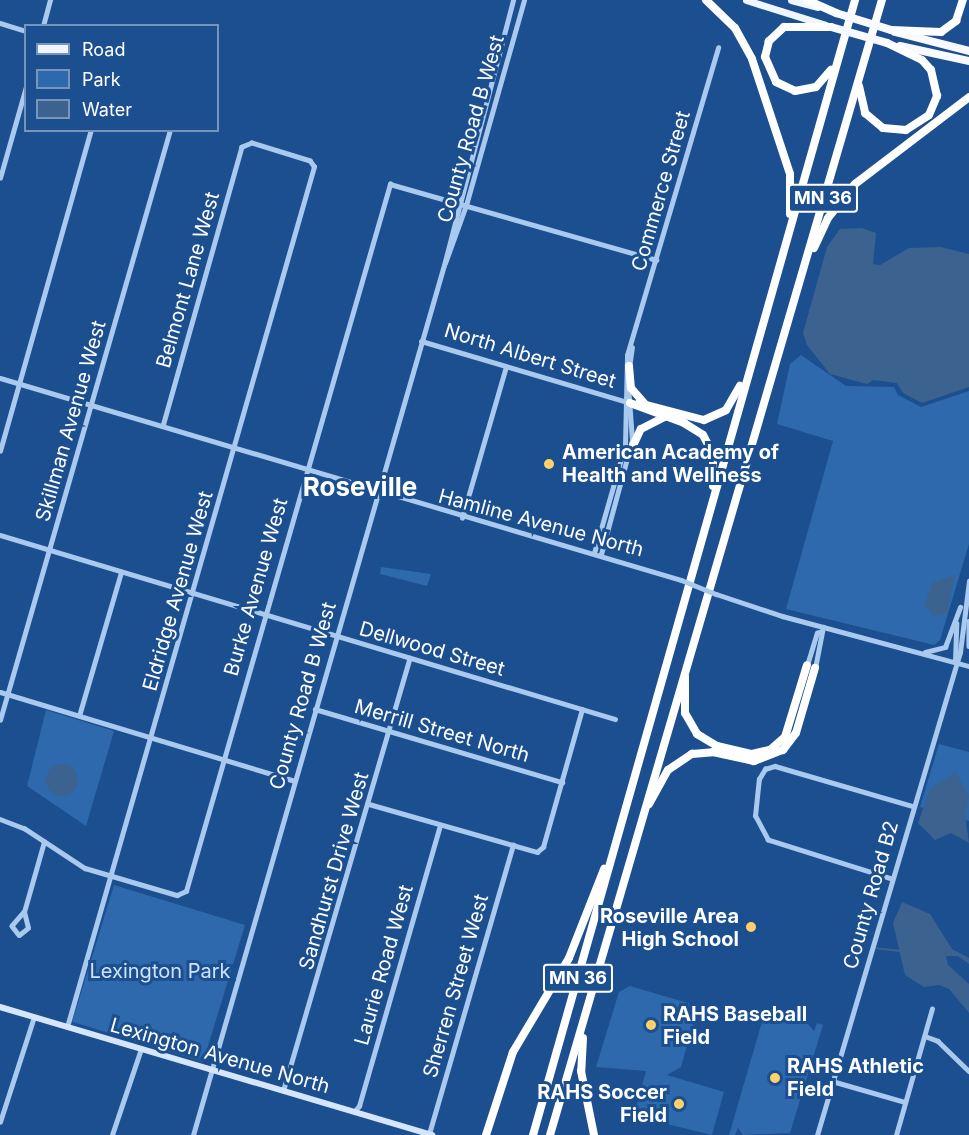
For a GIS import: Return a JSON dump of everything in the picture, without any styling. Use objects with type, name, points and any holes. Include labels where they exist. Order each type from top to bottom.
[{"type":"highway","points":[[706,0],[735,28],[748,50],[788,165],[791,206],[780,263]]},
{"type":"highway","points":[[807,0],[836,13],[969,51]]},
{"type":"highway","name":"MN 36","points":[[550,1135],[690,647],[882,0]]},
{"type":"highway","points":[[891,30],[941,32],[956,21],[963,0]]},
{"type":"highway","name":"MN 36","points":[[533,1135],[855,1]]},
{"type":"highway","points":[[836,62],[823,81],[800,91],[776,82],[766,64],[769,41],[784,27],[831,27],[887,43],[969,61]]},
{"type":"highway","points":[[861,66],[859,100],[874,123],[900,130],[924,120],[937,96],[934,76],[922,60],[887,43]]},
{"type":"highway","points":[[785,330],[816,241],[841,200],[874,168],[921,138],[969,97]]},
{"type":"highway","points":[[626,402],[697,419],[713,418],[731,403],[753,355]]},
{"type":"highway","points":[[629,366],[632,388],[650,406]]},
{"type":"highway","points":[[626,402],[692,426],[710,447],[714,469],[708,519]]},
{"type":"highway","points":[[631,450],[641,429],[665,417]]},
{"type":"highway","points":[[690,647],[684,691],[688,720],[708,743],[743,754],[765,752],[785,737],[811,667]]},
{"type":"highway","points":[[636,832],[663,777],[685,757],[706,752],[754,760],[783,750],[796,733],[811,667]]},
{"type":"highway","points":[[486,1135],[513,1052],[576,943],[622,820]]},
{"type":"highway","points":[[591,993],[580,1063],[594,1135]]},
{"type":"main road","points":[[746,0],[831,27]]},
{"type":"main road","points":[[791,0],[836,13]]},
{"type":"main road","name":"Lexington Avenue North","points":[[0,1007],[354,1112],[414,1133],[430,1135]]},
{"type":"street","points":[[44,24],[50,0]]},
{"type":"street","name":"County Road B West","points":[[444,265],[458,202],[513,0]]},
{"type":"street","name":"County Road B West","points":[[193,1135],[421,341],[444,265],[466,205],[524,0]]},
{"type":"street","points":[[0,23],[24,30]]},
{"type":"street","name":"Commerce Street","points":[[601,554],[631,450],[624,366],[718,47]]},
{"type":"street","points":[[0,178],[24,94]]},
{"type":"street","points":[[0,451],[90,132]]},
{"type":"street","name":"Skillman Avenue West","points":[[0,720],[169,132]]},
{"type":"street","name":"Belmont Lane West","points":[[163,426],[245,143],[314,163]]},
{"type":"street","name":"Eldridge Avenue West","points":[[68,1028],[314,163]]},
{"type":"street","name":"Burke Avenue West","points":[[112,876],[182,894],[390,184],[458,202]]},
{"type":"street","points":[[458,202],[656,260]]},
{"type":"street","name":"North Albert Street","points":[[421,341],[626,402]]},
{"type":"street","name":"Commerce Street","points":[[594,553],[625,445],[626,402],[632,343]]},
{"type":"street","points":[[462,518],[506,367]]},
{"type":"street","name":"Hamline Avenue North","points":[[0,378],[462,518],[601,554],[822,629],[969,666]]},
{"type":"street","name":"Dellwood Street","points":[[0,535],[615,719]]},
{"type":"street","points":[[79,716],[121,572]]},
{"type":"street","name":"County Road B2","points":[[817,1135],[955,663],[969,581]]},
{"type":"street","name":"County Road B2","points":[[955,663],[954,632],[960,607],[964,601]]},
{"type":"street","points":[[922,653],[944,649],[960,607]]},
{"type":"street","points":[[969,621],[969,646]]},
{"type":"street","points":[[811,667],[817,633],[822,629]]},
{"type":"street","name":"Sandhurst Drive West","points":[[283,1091],[410,658]]},
{"type":"street","points":[[0,692],[294,781]]},
{"type":"street","points":[[369,804],[537,852],[543,847],[582,709]]},
{"type":"street","name":"Merrill Street North","points":[[315,710],[562,782]]},
{"type":"street","points":[[892,879],[768,840],[755,816],[759,779],[765,769],[775,766],[913,806]]},
{"type":"street","points":[[0,819],[44,842],[74,863],[112,876]]},
{"type":"street","name":"Laurie Road West","points":[[354,1112],[440,825]]},
{"type":"street","points":[[24,912],[28,928],[18,935],[12,926],[24,912],[44,842]]},
{"type":"street","name":"Sherren Street West","points":[[430,1135],[513,845]]},
{"type":"street","points":[[896,1135],[932,1009]]},
{"type":"street","points":[[0,1122],[34,1017]]},
{"type":"street","points":[[925,1036],[938,1041],[969,1071]]},
{"type":"street","points":[[112,1135],[141,1049]]},
{"type":"street","points":[[832,1081],[905,1102]]},
{"type":"green space","points":[[801,355],[846,386],[894,387],[898,395],[921,407],[969,391],[969,544],[940,640],[934,645],[786,609],[833,441],[777,424],[790,364]]},
{"type":"green space","points":[[381,567],[431,574],[427,586],[380,574]]},
{"type":"green space","points":[[46,710],[114,731],[86,826],[27,786]]},
{"type":"green space","points":[[939,744],[969,752],[969,821],[920,807]]},
{"type":"green space","name":"Lexington Park","points":[[114,885],[245,925],[203,1062],[72,1022]]},
{"type":"green space","name":"RAHS Baseball Field","points":[[630,986],[698,1006],[681,1067],[667,1075],[724,1092],[712,1135],[634,1116],[646,1071],[596,1067],[619,992]]},
{"type":"green space","name":"RAHS Athletic Field","points":[[766,1008],[772,1010],[770,1018],[791,1013],[801,1016],[814,1031],[817,1023],[823,1025],[790,1133],[743,1135],[738,1128],[735,1135],[729,1135]]},
{"type":"water","points":[[862,228],[876,233],[873,264],[880,265],[909,248],[941,247],[969,254],[969,387],[922,403],[903,393],[897,383],[873,380],[867,384],[830,374],[807,345],[803,333],[827,247],[840,229]]},
{"type":"water","points":[[955,575],[947,613],[933,616],[925,604],[932,583]]},
{"type":"water","points":[[62,764],[73,769],[78,780],[73,791],[62,796],[51,791],[46,780],[51,769]]},
{"type":"water","points":[[956,772],[969,796],[965,815],[969,843],[951,833],[935,840],[918,823],[930,789]]},
{"type":"water","points":[[902,902],[930,914],[952,949],[969,958],[969,964],[958,956],[946,956],[948,965],[969,984],[969,1013],[949,989],[939,985],[924,987],[905,975],[893,923]]},
{"type":"waterway","points":[[875,948],[900,951]]},
{"type":"place","name":"American Academy of Health and Wellness","points":[[549,464]]},
{"type":"place","name":"Roseville Area High School","points":[[751,927]]},
{"type":"place","name":"RAHS Baseball Field","points":[[651,1025]]},
{"type":"place","name":"RAHS Athletic Field","points":[[775,1078]]},
{"type":"place","name":"RAHS Soccer Field","points":[[679,1104]]},
{"type":"district","name":"Roseville","points":[[360,487]]}]
